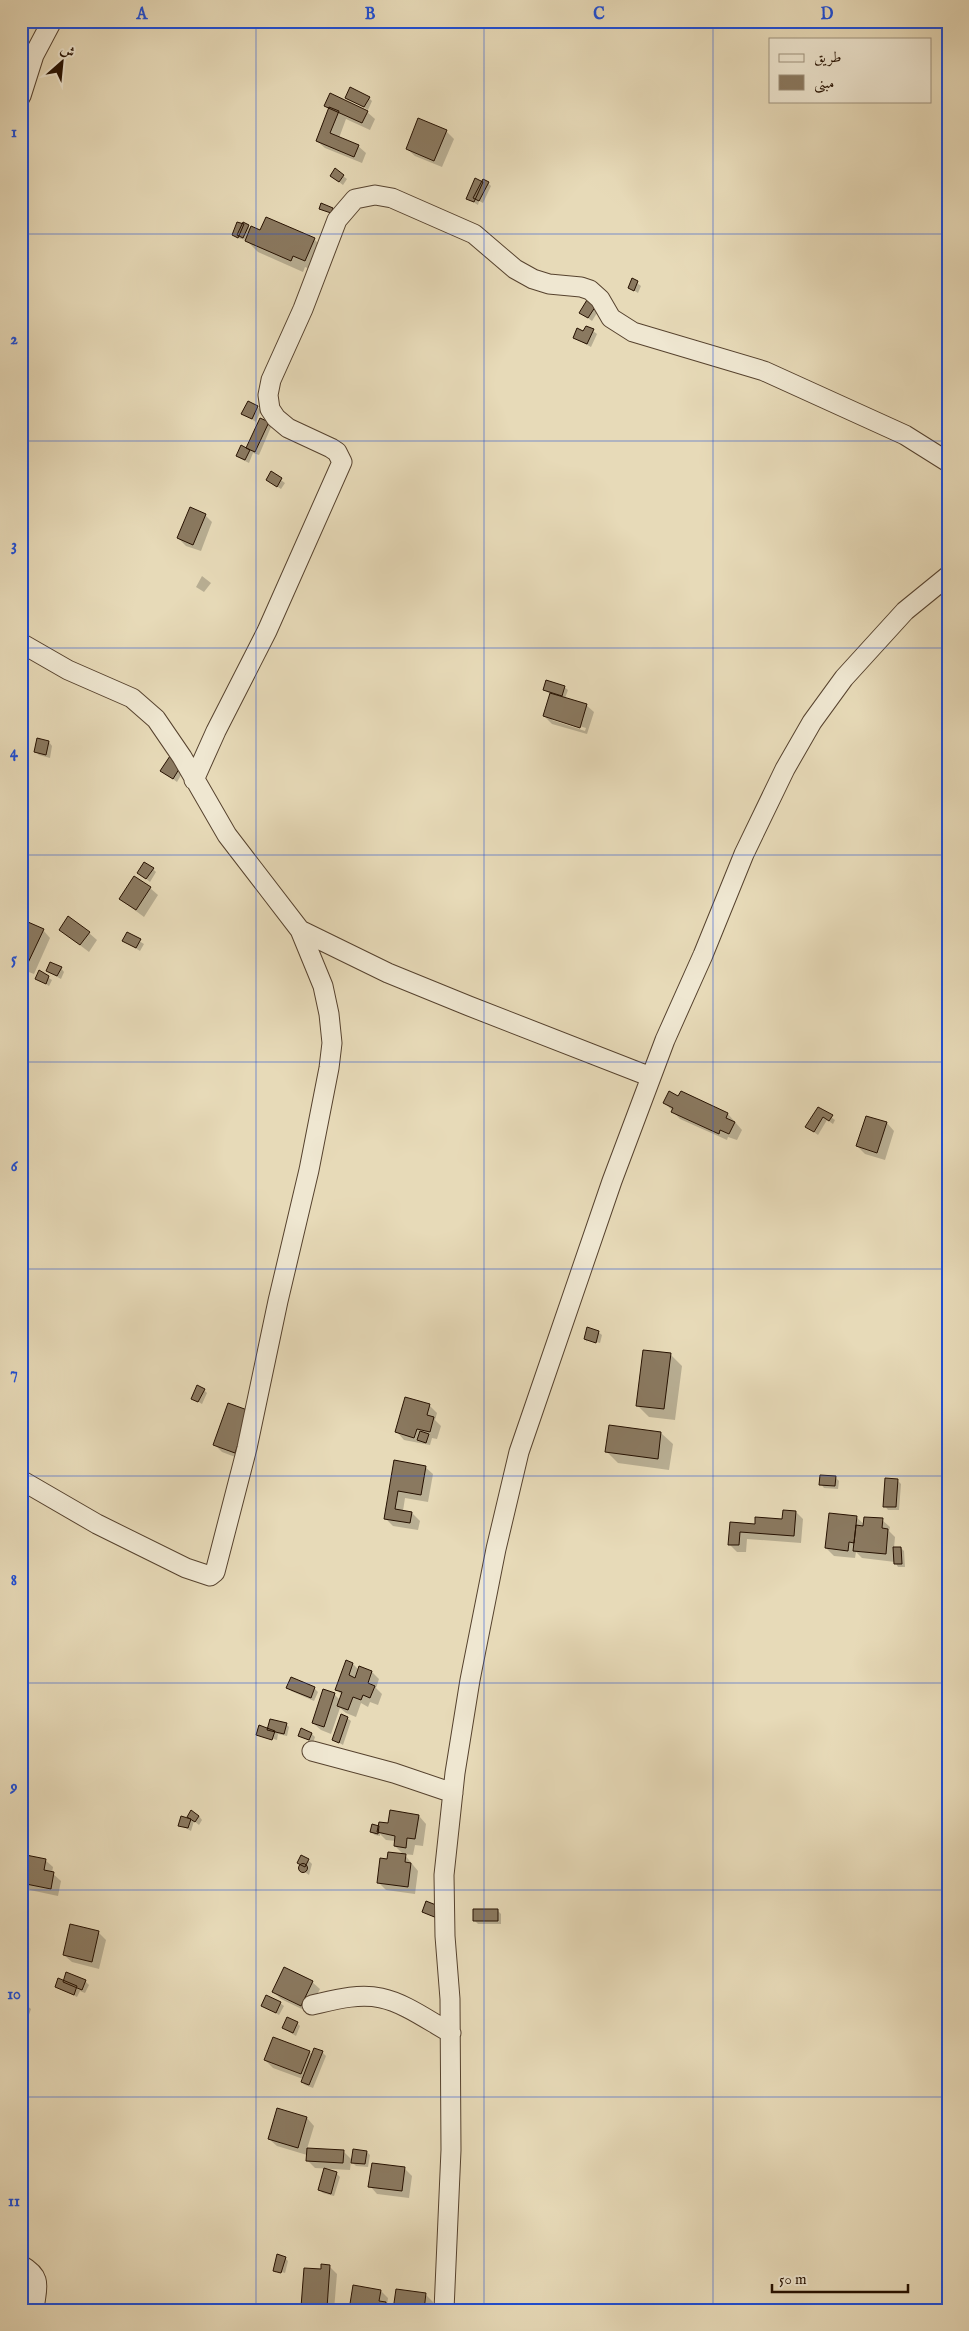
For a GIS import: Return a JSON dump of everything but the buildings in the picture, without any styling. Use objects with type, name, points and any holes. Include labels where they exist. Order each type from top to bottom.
[{"type":"street","points":[[21,96],[34,54],[52,21]]},
{"type":"street","points":[[194,780],[216,731],[268,631],[342,462],[337,452],[331,448],[288,428],[276,418],[270,409],[268,395],[271,380],[303,308],[337,220],[356,199],[375,195],[392,198],[438,217],[474,234],[515,269],[533,279],[549,284],[581,287],[590,290],[600,299],[612,318],[633,332],[764,371],[905,435],[948,462]]},
{"type":"street","points":[[444,2310],[451,2150],[451,2033],[444,1936],[444,1875],[453,1793],[474,1657],[496,1549],[519,1452],[612,1181],[665,1040],[703,955],[744,854],[785,769],[812,722],[844,678],[905,611],[948,576]]},
{"type":"street","points":[[21,643],[68,670],[132,698],[156,719],[182,757],[227,835],[300,930],[323,986],[329,1014],[332,1043],[329,1068],[309,1170],[278,1301],[249,1439],[215,1572],[210,1576],[186,1568],[97,1524],[21,1480]]},
{"type":"street","points":[[300,930],[388,972],[651,1077]]},
{"type":"street","points":[[312,1752],[394,1773],[453,1793]]},
{"type":"street","points":[[312,2005],[343,1998],[382,1998],[451,2033]]},
{"type":"street","points":[[21,2266],[33,2272],[38,2283],[34,2310]]}]
